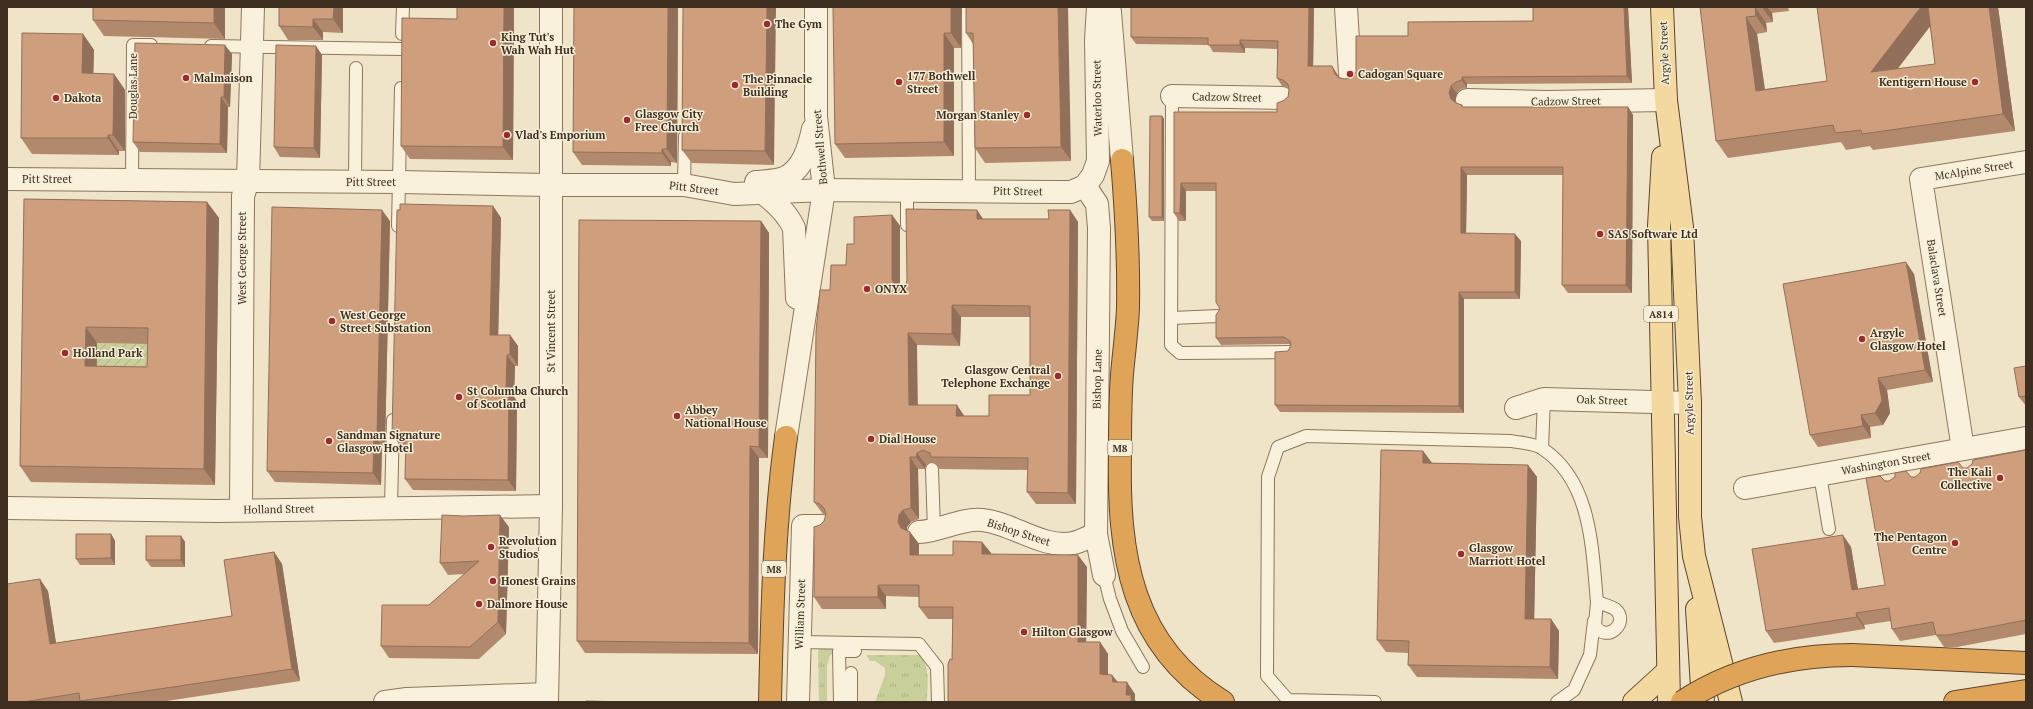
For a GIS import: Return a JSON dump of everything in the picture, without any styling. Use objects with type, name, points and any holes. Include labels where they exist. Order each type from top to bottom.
[{"type":"highway","name":"M8","points":[[1122,160],[1128,230],[1128,307],[1121,394],[1119,477],[1120,520],[1124,552],[1131,582],[1150,626],[1162,646],[1194,681],[1223,702]]},
{"type":"highway","name":"M8","points":[[770,702],[774,558],[778,493],[786,437]]},
{"type":"highway","points":[[1682,702],[1710,685],[1732,675],[1772,662],[1805,657],[1852,655],[2026,663]]},
{"type":"highway","points":[[1955,702],[2026,692]]},
{"type":"main road","name":"Argyle Street","points":[[1662,7],[1666,100],[1682,228],[1690,402],[1690,517],[1694,556],[1731,702]]},
{"type":"main road","name":"Argyle Street","points":[[1666,100],[1659,226],[1669,702]]},
{"type":"main road","points":[[1694,556],[1703,702]]},
{"type":"main road","points":[[1634,702],[1668,671]]},
{"type":"main road","points":[[1942,702],[2026,687]]},
{"type":"street","name":"West George Street","points":[[241,510],[243,196],[248,181],[253,7]]},
{"type":"street","name":"St Vincent Street","points":[[547,698],[551,506],[551,7]]},
{"type":"street","name":"Bothwell Street","points":[[786,437],[824,190],[816,116],[816,7]]},
{"type":"street","name":"Waterloo Street","points":[[1085,186],[1093,175],[1098,161],[1096,40],[1098,7]]},
{"type":"street","name":"Waterloo Street","points":[[1109,7],[1122,160]]},
{"type":"street","points":[[1346,7],[1350,74]]},
{"type":"street","name":"Cadzow Street","points":[[1172,96],[1282,98]]},
{"type":"street","name":"Cadzow Street","points":[[1467,100],[1547,102],[1666,100]]},
{"type":"street","name":"Pitt Street","points":[[734,194],[749,184],[784,178],[798,166],[810,144],[816,116]]},
{"type":"street","name":"McAlpine Street","points":[[1921,179],[2026,162]]},
{"type":"street","name":"Pitt Street","points":[[7,179],[355,181],[550,186],[684,184],[734,194],[824,190],[1071,192],[1085,186]]},
{"type":"street","name":"Balaclava Street","points":[[1921,179],[1968,452]]},
{"type":"street","name":"Bishop Lane","points":[[1085,186],[1097,204],[1099,228],[1096,534],[1104,575]]},
{"type":"street","name":"Bothwell Street","points":[[763,193],[782,210],[789,218],[794,228],[798,357]]},
{"type":"street","name":"Oak Street","points":[[1516,408],[1544,399],[1690,402]]},
{"type":"street","name":"Washington Street","points":[[1746,488],[1820,475],[1893,468],[2026,438]]},
{"type":"street","name":"Holland Street","points":[[7,508],[241,510],[551,506]]},
{"type":"street","name":"Bishop Street","points":[[926,532],[965,522],[981,520],[1003,524],[1042,541],[1056,544],[1073,543],[1096,534]]},
{"type":"street","name":"William Street","points":[[798,702],[799,642],[813,526]]},
{"type":"street","points":[[385,702],[407,699],[547,698]]},
{"type":"lane","points":[[402,64],[403,7]]},
{"type":"lane","points":[[968,7],[969,191]]},
{"type":"lane","name":"Douglas Lane","points":[[132,180],[133,45],[165,45]]},
{"type":"lane","points":[[197,46],[402,48]]},
{"type":"lane","points":[[355,181],[356,68]]},
{"type":"lane","points":[[398,236],[401,80]]},
{"type":"lane","points":[[1172,96],[1171,345],[1180,353],[1289,352]]},
{"type":"lane","points":[[684,184],[685,126]]},
{"type":"lane","points":[[907,190],[907,236]]},
{"type":"lane","points":[[1172,318],[1218,316]]},
{"type":"lane","points":[[1542,448],[1544,399]]},
{"type":"lane","points":[[391,507],[394,412]]},
{"type":"lane","points":[[1375,702],[1288,700],[1267,676],[1268,477],[1278,447],[1306,436],[1510,441],[1542,448],[1569,473],[1584,508],[1591,543],[1597,602],[1590,655],[1574,690],[1557,702]]},
{"type":"lane","points":[[926,532],[932,469]]},
{"type":"lane","points":[[1820,475],[1829,529]]},
{"type":"lane","points":[[1104,575],[1110,599],[1122,631],[1143,667]]},
{"type":"lane","points":[[1594,621],[1597,629],[1609,633],[1617,629],[1620,621],[1615,610],[1597,602]]},
{"type":"lane","points":[[799,642],[919,644],[937,667],[938,702]]},
{"type":"lane","points":[[840,702],[840,651],[924,651]]},
{"type":"lane","points":[[850,702],[851,673]]},
{"type":"green space","points":[[97,343],[160,344],[175,362],[96,382]]},
{"type":"green space","points":[[820,644],[852,644],[830,655],[827,666],[827,702],[819,702],[818,652]]},
{"type":"green space","points":[[866,655],[920,655],[927,671],[927,702],[875,702],[885,675],[885,668],[875,661],[870,661]]},
{"type":"building","points":[[93,7],[214,7],[214,23],[93,20]]},
{"type":"building","points":[[279,7],[334,7],[333,19],[313,19],[313,27],[279,26]]},
{"type":"building","points":[[457,7],[504,7],[503,147],[401,146],[402,18],[457,19]]},
{"type":"building","points":[[574,7],[668,7],[667,149],[662,149],[662,153],[573,152]]},
{"type":"building","name":"The Pinnacle Building","points":[[683,7],[767,7],[765,151],[682,150]]},
{"type":"building","name":"177 Bothwell Street","points":[[833,7],[951,7],[951,33],[944,33],[944,142],[835,144]]},
{"type":"building","name":"Morgan Stanley","points":[[966,7],[1058,7],[1061,147],[975,148],[973,33],[966,33]]},
{"type":"building","points":[[1131,7],[1309,7],[1308,66],[1332,66],[1335,74],[1339,78],[1345,79],[1352,77],[1356,72],[1356,36],[1408,36],[1408,22],[1533,21],[1533,7],[1624,7],[1627,76],[1462,77],[1462,80],[1451,86],[1449,93],[1451,99],[1462,105],[1462,107],[1628,107],[1626,285],[1562,285],[1563,167],[1461,167],[1461,233],[1515,234],[1515,292],[1459,292],[1459,406],[1275,405],[1275,352],[1288,351],[1291,345],[1290,341],[1284,337],[1216,338],[1216,315],[1220,309],[1216,302],[1216,183],[1181,183],[1180,213],[1174,213],[1174,112],[1277,112],[1277,103],[1288,97],[1289,90],[1288,84],[1277,78],[1278,41],[1240,40],[1240,45],[1208,45],[1208,38],[1131,37]]},
{"type":"building","name":"Kentigern House","points":[[1700,7],[1755,7],[1756,16],[1746,17],[1756,91],[1827,81],[1817,7],[1921,7],[1871,72],[1935,64],[1928,7],[1989,7],[2003,114],[1862,134],[1861,130],[1835,133],[1833,125],[1716,141]]},
{"type":"building","name":"Dakota","points":[[22,33],[83,34],[82,73],[114,74],[113,135],[108,135],[108,138],[21,138]]},
{"type":"building","points":[[135,43],[225,45],[224,97],[221,97],[220,144],[133,142]]},
{"type":"building","points":[[276,45],[316,46],[314,148],[274,147]]},
{"type":"building","points":[[1150,116],[1162,116],[1162,217],[1149,217]]},
{"type":"building","name":"Holland Park","points":[[24,199],[207,202],[204,469],[20,466]],"holes":[[[86,327],[148,328],[147,367],[85,366]]]},
{"type":"building","points":[[400,204],[493,206],[490,335],[510,335],[510,354],[507,355],[506,390],[509,390],[508,480],[405,479],[406,435],[392,434],[397,210],[400,210]]},
{"type":"building","points":[[272,207],[382,210],[377,434],[374,434],[373,473],[267,471]]},
{"type":"building","points":[[906,209],[977,210],[977,219],[1049,219],[1048,210],[1070,210],[1068,493],[1027,492],[1028,458],[931,457],[930,453],[923,450],[917,453],[916,457],[910,457],[911,508],[903,510],[899,515],[898,522],[901,528],[910,532],[910,555],[953,555],[953,541],[982,542],[982,554],[1078,555],[1078,642],[1100,642],[1100,674],[1112,675],[1113,682],[1127,682],[1126,695],[1131,695],[1131,702],[948,702],[948,664],[950,659],[952,660],[953,607],[919,607],[919,585],[878,585],[878,597],[814,597],[814,527],[820,525],[824,521],[826,514],[824,508],[820,504],[814,502],[816,332],[820,290],[830,290],[831,265],[846,265],[847,244],[854,244],[854,217],[892,215],[892,280],[896,286],[900,288],[906,284]],"holes":[[[952,305],[1030,306],[1030,395],[989,395],[989,416],[956,416],[957,405],[909,405],[908,333],[952,334]]]},
{"type":"building","name":"Abbey National House","points":[[579,220],[761,221],[759,447],[750,446],[749,643],[577,641]]},
{"type":"building","name":"Argyle Glasgow Hotel","points":[[1906,262],[1925,370],[1878,378],[1882,401],[1875,413],[1861,415],[1863,426],[1810,435],[1783,284]]},
{"type":"building","points":[[2026,366],[2026,396],[2019,397],[2014,368]]},
{"type":"building","name":"Glasgow Marriott Hotel","points":[[1381,450],[1423,451],[1423,463],[1528,465],[1525,619],[1551,619],[1550,667],[1408,665],[1409,641],[1377,640]]},
{"type":"building","name":"The Pentagon Centre","points":[[2026,450],[2026,620],[1948,635],[1936,635],[1933,622],[1892,629],[1889,608],[1856,613],[1857,617],[1766,631],[1752,549],[1843,535],[1852,590],[1885,585],[1866,478],[1880,476],[1885,481],[1889,481],[1895,477],[1895,473],[1906,471],[1911,477],[1915,477],[1920,473],[1921,469],[1958,462],[1963,468],[1967,468],[1972,464],[1973,460]]},
{"type":"building","name":"Dalmore House","points":[[442,515],[500,515],[498,622],[470,647],[381,646],[382,605],[429,605],[479,561],[440,563]]},
{"type":"building","points":[[76,534],[111,534],[111,558],[76,559]]},
{"type":"building","points":[[146,536],[181,536],[181,560],[146,560]]},
{"type":"building","points":[[274,552],[292,669],[80,701],[79,693],[23,702],[7,702],[7,584],[40,579],[50,644],[232,616],[224,560]]},
{"type":"building","points":[[586,701],[626,702],[586,702]]},
{"type":"place","name":"The Gym","points":[[767,24]]},
{"type":"place","name":"King Tut's Wah Wah Hut","points":[[493,43]]},
{"type":"place","name":"Cadogan Square","points":[[1350,74]]},
{"type":"place","name":"Malmaison","points":[[186,78]]},
{"type":"place","name":"177 Bothwell Street","points":[[899,82]]},
{"type":"place","name":"Kentigern House","points":[[1975,82]]},
{"type":"place","name":"The Pinnacle Building","points":[[735,85]]},
{"type":"place","name":"Dakota","points":[[56,98]]},
{"type":"place","name":"Morgan Stanley","points":[[1027,115]]},
{"type":"place","name":"Glasgow City Free Church","points":[[627,120]]},
{"type":"place","name":"Vlad's Emporium","points":[[507,135]]},
{"type":"place","name":"SAS Software Ltd","points":[[1600,234]]},
{"type":"place","name":"ONYX","points":[[867,289]]},
{"type":"place","name":"West George Street Substation","points":[[332,321]]},
{"type":"place","name":"Argyle Glasgow Hotel","points":[[1862,339]]},
{"type":"place","name":"Holland Park","points":[[65,353]]},
{"type":"place","name":"Glasgow Central Telephone Exchange","points":[[1058,376]]},
{"type":"place","name":"St Columba Church of Scotland","points":[[459,397]]},
{"type":"place","name":"Abbey National House","points":[[677,416]]},
{"type":"place","name":"Dial House","points":[[871,439]]},
{"type":"place","name":"Sandman Signature Glasgow Hotel","points":[[329,441]]},
{"type":"place","name":"The Kali Collective","points":[[2000,478]]},
{"type":"place","name":"The Pentagon Centre","points":[[1955,543]]},
{"type":"place","name":"Revolution Studios","points":[[491,547]]},
{"type":"place","name":"Glasgow Marriott Hotel","points":[[1461,554]]},
{"type":"place","name":"Honest Grains","points":[[493,581]]},
{"type":"place","name":"Dalmore House","points":[[479,604]]},
{"type":"place","name":"Hilton Glasgow","points":[[1024,632]]}]
